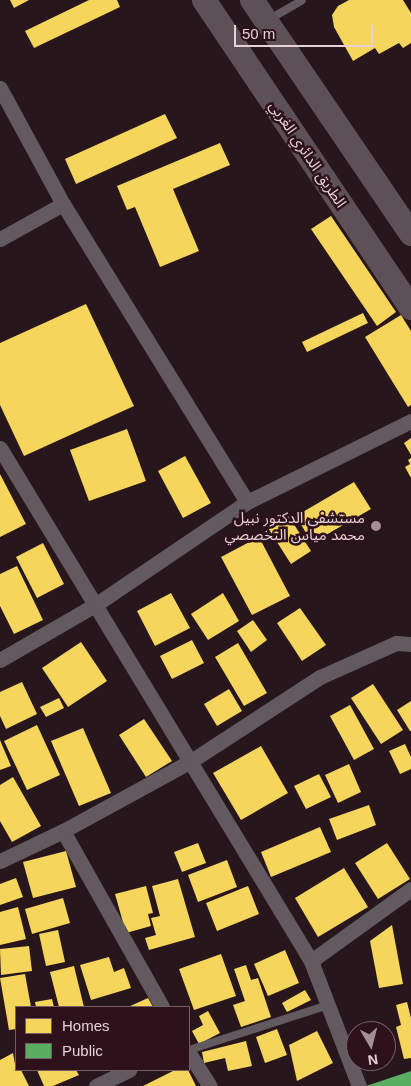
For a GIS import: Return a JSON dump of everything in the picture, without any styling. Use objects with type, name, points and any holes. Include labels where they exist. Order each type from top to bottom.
[{"type":"main road","name":"الطريق الدائري الغربي","points":[[204,0],[411,308]]},
{"type":"main road","points":[[252,0],[411,234]]},
{"type":"street","points":[[0,88],[63,204],[247,502]]},
{"type":"street","points":[[0,239],[63,204]]},
{"type":"street","points":[[0,660],[95,605],[247,502],[411,421]]},
{"type":"street","points":[[0,448],[311,961],[359,1086]]},
{"type":"street","points":[[0,860],[62,832],[191,762],[320,677],[396,644],[411,644]]},
{"type":"street","points":[[62,832],[161,1006]]},
{"type":"street","points":[[311,961],[411,889]]},
{"type":"street","points":[[190,1054],[210,1086]]},
{"type":"street","points":[[96,1086],[127,1071]]},
{"type":"lane","points":[[267,21],[302,0]]},
{"type":"lane","points":[[190,1052],[328,1005]]},
{"type":"building: Homes","points":[[10,0],[29,0],[14,8]]},
{"type":"building: Homes","points":[[89,0],[117,0],[120,7],[34,48],[25,31]]},
{"type":"building: Homes","points":[[349,0],[403,0],[411,13],[411,43],[403,48],[399,43],[379,54],[375,48],[353,61],[334,27],[332,15],[338,6]]},
{"type":"building: Homes","points":[[165,114],[177,138],[76,184],[65,159]]},
{"type":"building: Homes","points":[[220,143],[230,165],[173,189],[199,251],[160,267],[135,207],[127,210],[117,186]]},
{"type":"building: Homes","points":[[331,216],[396,312],[377,326],[311,229]]},
{"type":"building: Homes","points":[[86,304],[134,406],[24,456],[0,405],[0,343]]},
{"type":"building: Homes","points":[[363,313],[368,323],[307,352],[302,342]]},
{"type":"building: Homes","points":[[401,315],[411,331],[411,405],[408,407],[365,337]]},
{"type":"building: Homes","points":[[127,429],[146,481],[89,501],[70,450]]},
{"type":"building: Homes","points":[[411,438],[411,455],[404,443]]},
{"type":"building: Homes","points":[[185,456],[211,503],[183,518],[158,471]]},
{"type":"building: Homes","points":[[411,458],[411,478],[405,467],[410,464],[408,460]]},
{"type":"building: Homes","points":[[0,474],[26,524],[0,537]]},
{"type":"building: Homes","points":[[354,482],[371,509],[312,543],[296,516]]},
{"type":"building: Homes","points":[[288,515],[311,551],[291,564],[268,528]]},
{"type":"building: Homes","points":[[259,537],[290,596],[252,615],[221,557]]},
{"type":"building: Homes","points":[[43,543],[64,584],[37,598],[16,557]]},
{"type":"building: Homes","points":[[17,566],[43,620],[14,634],[0,606],[0,574]]},
{"type":"building: Homes","points":[[171,593],[190,628],[155,646],[137,611]]},
{"type":"building: Homes","points":[[223,593],[239,621],[208,640],[191,614]]},
{"type":"building: Homes","points":[[300,608],[326,645],[302,661],[277,623]]},
{"type":"building: Homes","points":[[253,620],[267,640],[251,652],[237,631]]},
{"type":"building: Homes","points":[[192,640],[204,663],[172,679],[160,656]]},
{"type":"building: Homes","points":[[81,642],[107,681],[68,707],[42,668]]},
{"type":"building: Homes","points":[[238,643],[267,693],[244,706],[215,657]]},
{"type":"building: Homes","points":[[22,682],[37,714],[6,729],[0,716],[0,692]]},
{"type":"building: Homes","points":[[373,684],[403,730],[381,744],[351,698]]},
{"type":"building: Homes","points":[[229,689],[242,711],[217,726],[204,704]]},
{"type":"building: Homes","points":[[59,698],[64,708],[46,717],[40,707]]},
{"type":"building: Homes","points":[[411,701],[411,731],[410,731],[397,710]]},
{"type":"building: Homes","points":[[350,705],[374,749],[354,760],[330,716]]},
{"type":"building: Homes","points":[[144,719],[172,761],[146,777],[119,735]]},
{"type":"building: Homes","points":[[37,725],[60,775],[27,790],[4,741]]},
{"type":"building: Homes","points":[[83,728],[111,793],[79,806],[51,741]]},
{"type":"building: Homes","points":[[0,740],[11,766],[0,770]]},
{"type":"building: Homes","points":[[405,744],[411,757],[411,769],[400,774],[389,751]]},
{"type":"building: Homes","points":[[261,746],[288,793],[241,820],[213,773]]},
{"type":"building: Homes","points":[[349,764],[361,792],[338,803],[325,775]]},
{"type":"building: Homes","points":[[319,774],[331,797],[306,809],[294,786]]},
{"type":"building: Homes","points":[[13,777],[41,826],[12,842],[0,821],[0,785]]},
{"type":"building: Homes","points":[[369,805],[376,825],[337,840],[329,819]]},
{"type":"building: Homes","points":[[320,827],[331,852],[271,877],[261,852]]},
{"type":"building: Homes","points":[[198,843],[206,863],[182,872],[174,852]]},
{"type":"building: Homes","points":[[387,843],[410,879],[378,899],[355,863]]},
{"type":"building: Homes","points":[[66,851],[76,887],[33,898],[23,862]]},
{"type":"building: Homes","points":[[227,860],[237,887],[198,902],[188,875]]},
{"type":"building: Homes","points":[[344,868],[368,907],[318,937],[295,898]]},
{"type":"building: Homes","points":[[16,878],[23,897],[0,905],[0,884]]},
{"type":"building: Homes","points":[[178,879],[195,937],[149,950],[145,938],[156,935],[151,918],[160,916],[152,886]]},
{"type":"building: Homes","points":[[146,886],[153,913],[148,914],[151,926],[126,933],[115,894]]},
{"type":"building: Homes","points":[[248,886],[259,914],[217,931],[206,903]]},
{"type":"building: Homes","points":[[63,898],[70,923],[32,934],[25,909]]},
{"type":"building: Homes","points":[[18,907],[26,939],[0,945],[0,912]]},
{"type":"building: Homes","points":[[392,925],[403,984],[379,988],[370,941]]},
{"type":"building: Homes","points":[[58,930],[65,962],[46,966],[39,934]]},
{"type":"building: Homes","points":[[29,946],[32,971],[1,975],[0,949]]},
{"type":"building: Homes","points":[[285,950],[299,983],[268,996],[254,964]]},
{"type":"building: Homes","points":[[221,954],[236,996],[194,1010],[179,969]]},
{"type":"building: Homes","points":[[109,957],[114,972],[124,968],[131,988],[91,1000],[80,965]]},
{"type":"building: Homes","points":[[246,965],[251,980],[258,978],[271,1017],[241,1027],[233,1005],[245,1001],[234,969]]},
{"type":"building: Homes","points":[[74,966],[84,1006],[59,1006],[50,972]]},
{"type":"building: Homes","points":[[25,974],[31,1006],[15,1006],[15,1029],[9,1030],[0,978]]},
{"type":"building: Homes","points":[[305,990],[311,1000],[287,1012],[282,1003]]},
{"type":"building: Homes","points":[[148,998],[152,1006],[130,1006]]},
{"type":"building: Homes","points":[[52,999],[54,1006],[36,1006],[35,1002]]},
{"type":"building: Homes","points":[[407,1002],[411,1018],[411,1058],[404,1059],[396,1027],[401,1025],[396,1005]]},
{"type":"building: Homes","points":[[208,1011],[220,1033],[199,1044],[192,1031],[203,1025],[199,1016]]},
{"type":"building: Homes","points":[[277,1029],[287,1055],[265,1063],[256,1037]]},
{"type":"building: Homes","points":[[317,1031],[333,1063],[297,1081],[289,1045]]},
{"type":"building: Homes","points":[[246,1041],[252,1066],[228,1071],[225,1058],[204,1063],[202,1052]]},
{"type":"building: Homes","points":[[13,1053],[15,1071],[22,1071],[29,1086],[0,1086],[0,1060]]},
{"type":"building: Homes","points":[[37,1071],[77,1071],[79,1075],[53,1086],[44,1086]]},
{"type":"building: Homes","points":[[173,1071],[188,1071],[196,1086],[143,1086]]},
{"type":"building: Public","points":[[411,1071],[411,1086],[366,1086]]},
{"type":"place","name":"مستشفى الدكتور نبيل محمد مياس التخصصي","points":[[376,526]]}]
